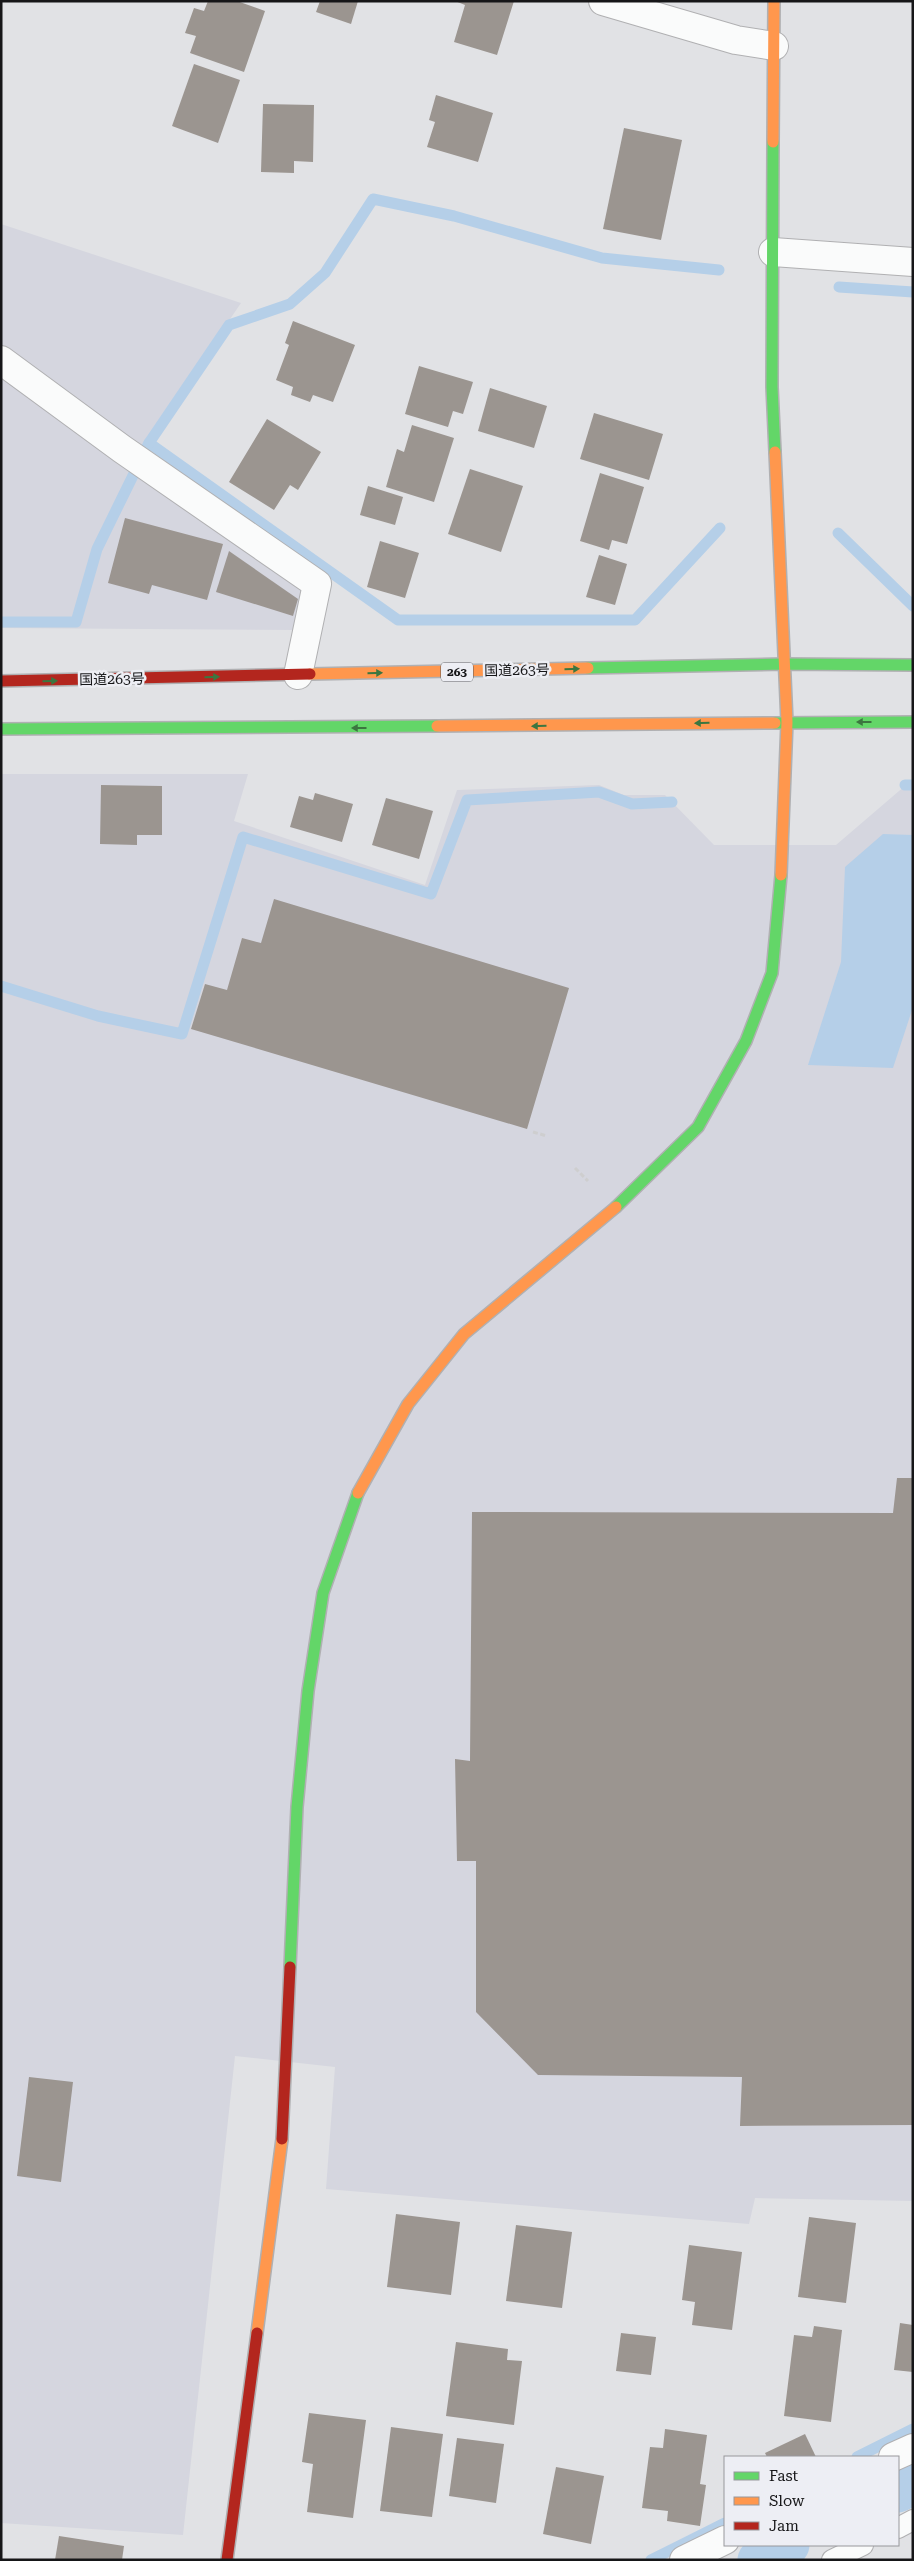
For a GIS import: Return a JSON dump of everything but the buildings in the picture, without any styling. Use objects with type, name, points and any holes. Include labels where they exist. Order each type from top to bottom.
[{"type":"main road","points":[[227,2560],[282,2148],[297,1806],[308,1691],[323,1593],[353,1502],[408,1404],[464,1334],[620,1204],[698,1127],[746,1040],[772,973],[782,861],[787,722],[772,387],[774,1]]},
{"type":"main road","name":"国道263号","points":[[1,681],[783,664],[913,665]]},
{"type":"main road","points":[[1,729],[494,727],[787,722],[913,722]]},
{"type":"street","points":[[603,1],[736,40],[774,46]]},
{"type":"street","points":[[773,252],[913,262]]},
{"type":"street","points":[[1,360],[157,473],[316,584],[298,675]]},
{"type":"street","points":[[895,2456],[913,2448]]},
{"type":"street","points":[[684,2560],[724,2540]]},
{"type":"lane","points":[[899,2527],[913,2520]]},
{"type":"lane","points":[[832,2560],[861,2546]]},
{"type":"path","points":[[533,1132],[547,1136]]},
{"type":"path","points":[[575,1168],[588,1182]]},
{"type":"shaded area","points":[[1,224],[241,303],[134,460],[315,588],[298,630],[1,628]]},
{"type":"shaded area","points":[[1,774],[248,774],[234,821],[425,885],[457,790],[599,785],[624,795],[665,795],[714,845],[836,845],[913,779],[913,2201],[755,2198],[749,2224],[326,2189],[335,2067],[235,2056],[183,2535],[1,2523]]},
{"type":"water","points":[[883,834],[913,835],[913,1007],[893,1068],[808,1065],[841,962],[845,867]]},
{"type":"waterway","points":[[1,622],[76,622],[97,549],[149,443],[229,325],[290,304],[325,273],[373,199],[454,216],[602,258],[719,270]]},
{"type":"waterway","points":[[839,287],[913,292]]},
{"type":"waterway","points":[[149,443],[398,620],[635,620],[720,528]]},
{"type":"waterway","points":[[838,533],[913,606]]},
{"type":"waterway","points":[[905,785],[913,785]]},
{"type":"waterway","points":[[1,986],[98,1016],[182,1034],[243,837],[431,894],[467,800],[599,792],[632,804],[672,802]]},
{"type":"waterway","points":[[859,2456],[913,2429]]},
{"type":"waterway","points":[[899,2491],[913,2484]]},
{"type":"waterway","points":[[651,2560],[724,2524]]},
{"type":"waterway","points":[[758,2560],[787,2546]]},
{"type":"traffic: fast","points":[[773,142],[772,387],[775,452]]},
{"type":"traffic: fast","points":[[588,668],[783,664],[913,665]]},
{"type":"traffic: fast","points":[[775,723],[913,722]]},
{"type":"traffic: fast","points":[[1,729],[437,726]]},
{"type":"traffic: fast","points":[[616,1207],[698,1127],[746,1041],[772,973],[781,875]]},
{"type":"traffic: fast","points":[[290,1967],[297,1807],[308,1691],[323,1593],[358,1493]]},
{"type":"traffic: slow","points":[[773,142],[774,1]]},
{"type":"traffic: slow","points":[[775,452],[787,722],[781,875]]},
{"type":"traffic: slow","points":[[310,674],[588,668]]},
{"type":"traffic: slow","points":[[437,726],[775,723]]},
{"type":"traffic: slow","points":[[358,1493],[408,1404],[464,1334],[616,1207]]},
{"type":"traffic: slow","points":[[257,2333],[282,2139]]},
{"type":"traffic: jam","points":[[1,681],[310,674]]},
{"type":"traffic: jam","points":[[282,2139],[290,1967]]},
{"type":"traffic: jam","points":[[227,2560],[257,2333]]}]
